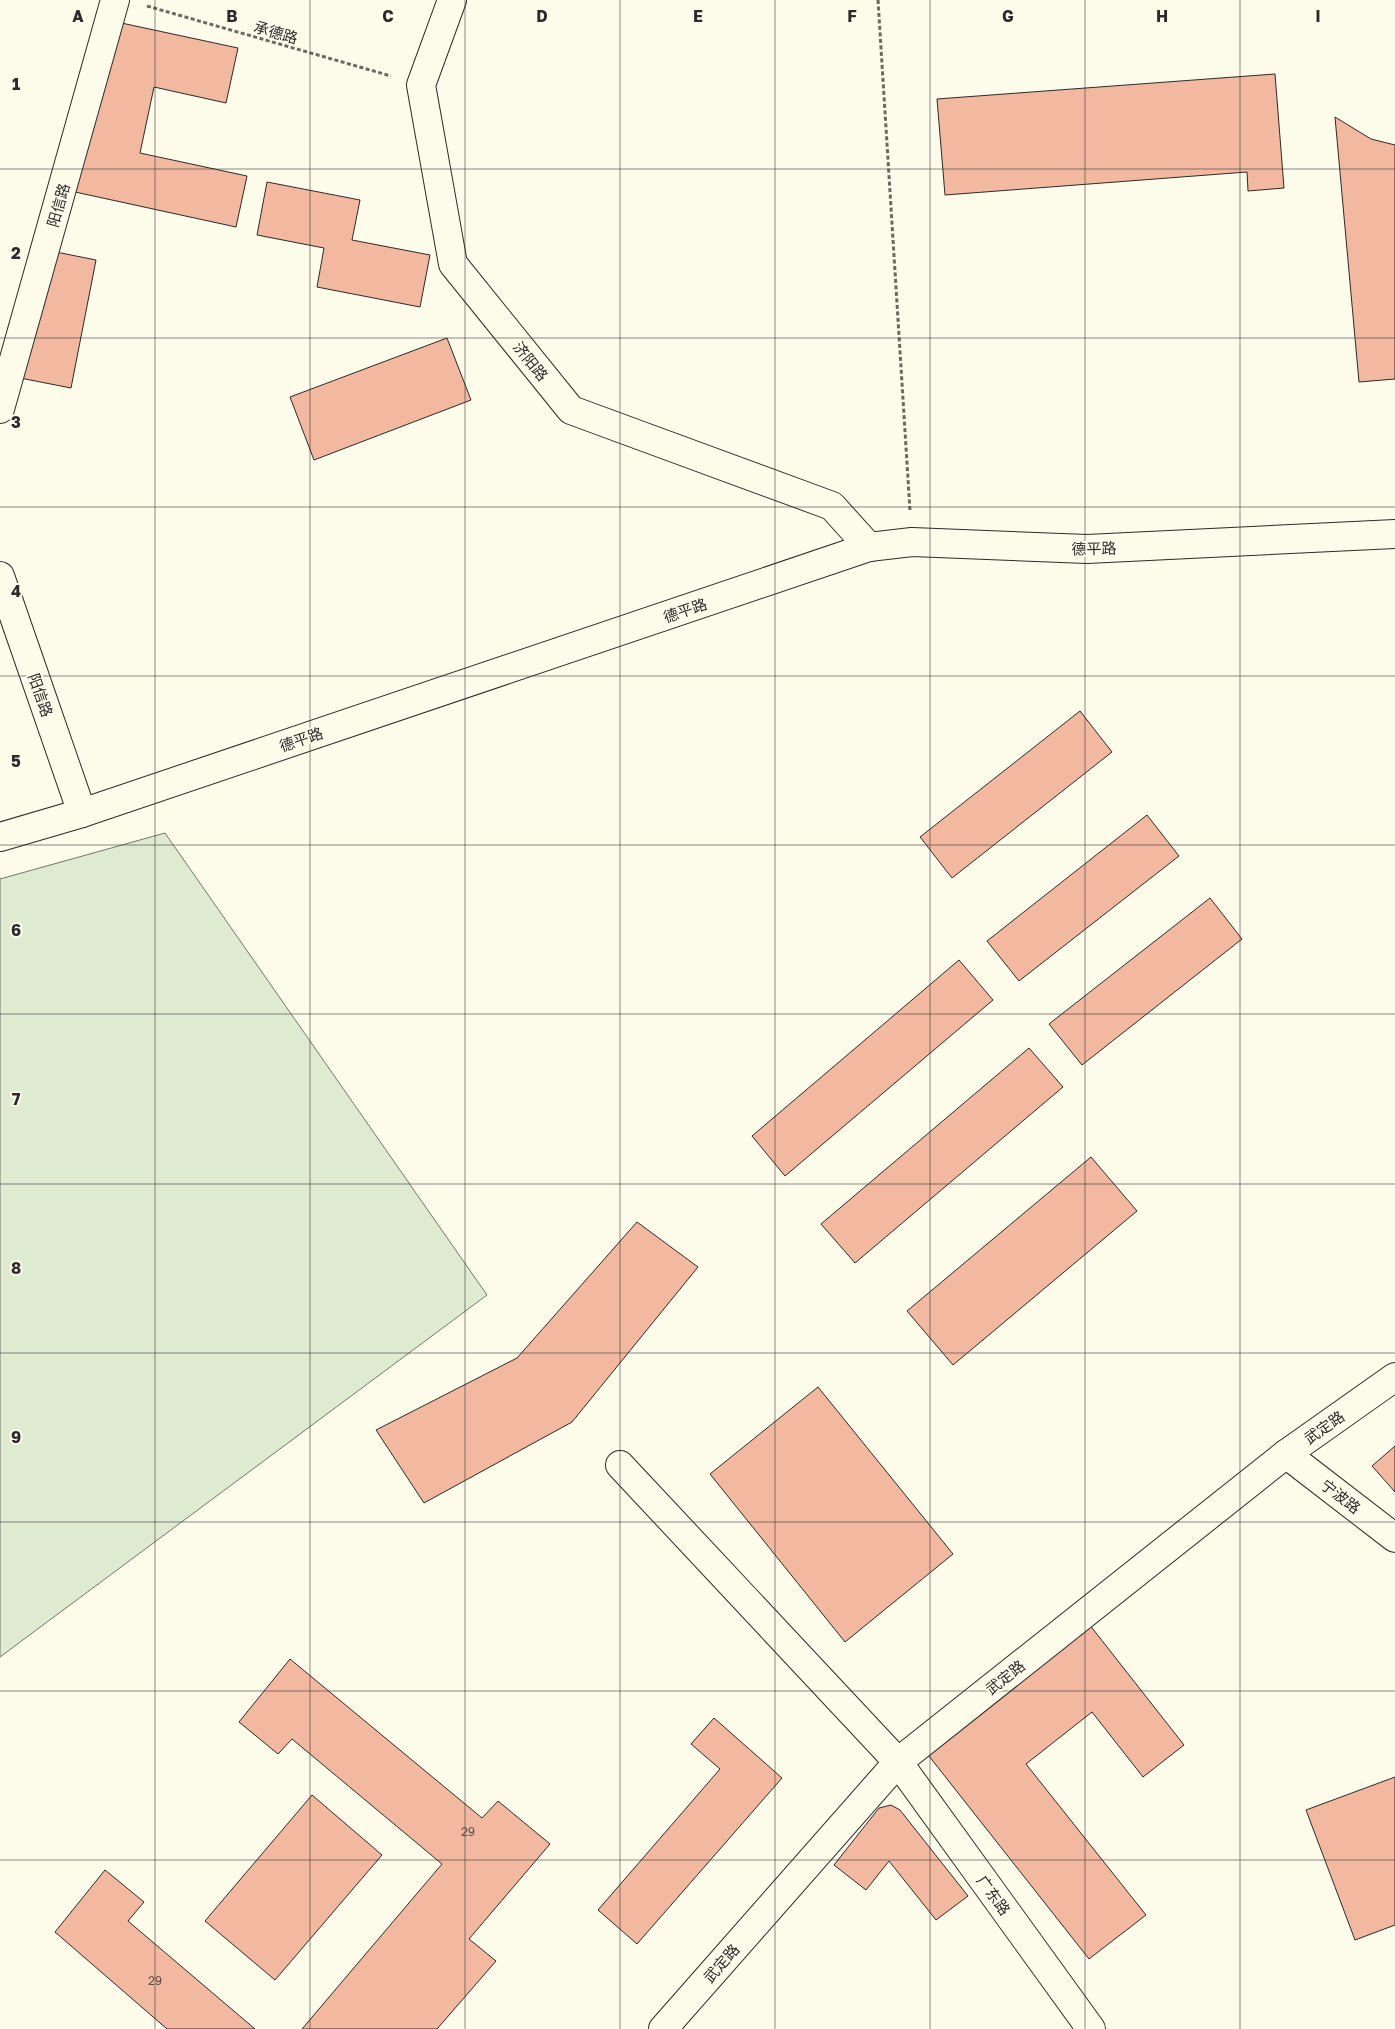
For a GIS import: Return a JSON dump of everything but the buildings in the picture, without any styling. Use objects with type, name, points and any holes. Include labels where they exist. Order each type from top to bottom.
[{"type":"street","name":"阳信路","points":[[0,409],[115,0]]},
{"type":"street","points":[[421,85],[452,0]]},
{"type":"street","name":"济阳路","points":[[421,85],[453,264],[571,410],[832,506],[869,547]]},
{"type":"street","name":"德平路","points":[[0,837],[82,813],[869,547],[912,542],[1087,549],[1395,534]]},
{"type":"street","name":"阳信路","points":[[0,576],[82,813]]},
{"type":"street","name":"武定路","points":[[663,2029],[898,1762],[1286,1454],[1395,1377]]},
{"type":"street","name":"宁波路","points":[[1286,1454],[1395,1538]]},
{"type":"street","name":"广东路","points":[[620,1465],[898,1762],[1091,2029]]},
{"type":"path","points":[[878,0],[912,542]]},
{"type":"path","name":"承德路","points":[[144,6],[421,85]]},
{"type":"green space","points":[[165,833],[487,1295],[0,1657],[0,879]]}]
